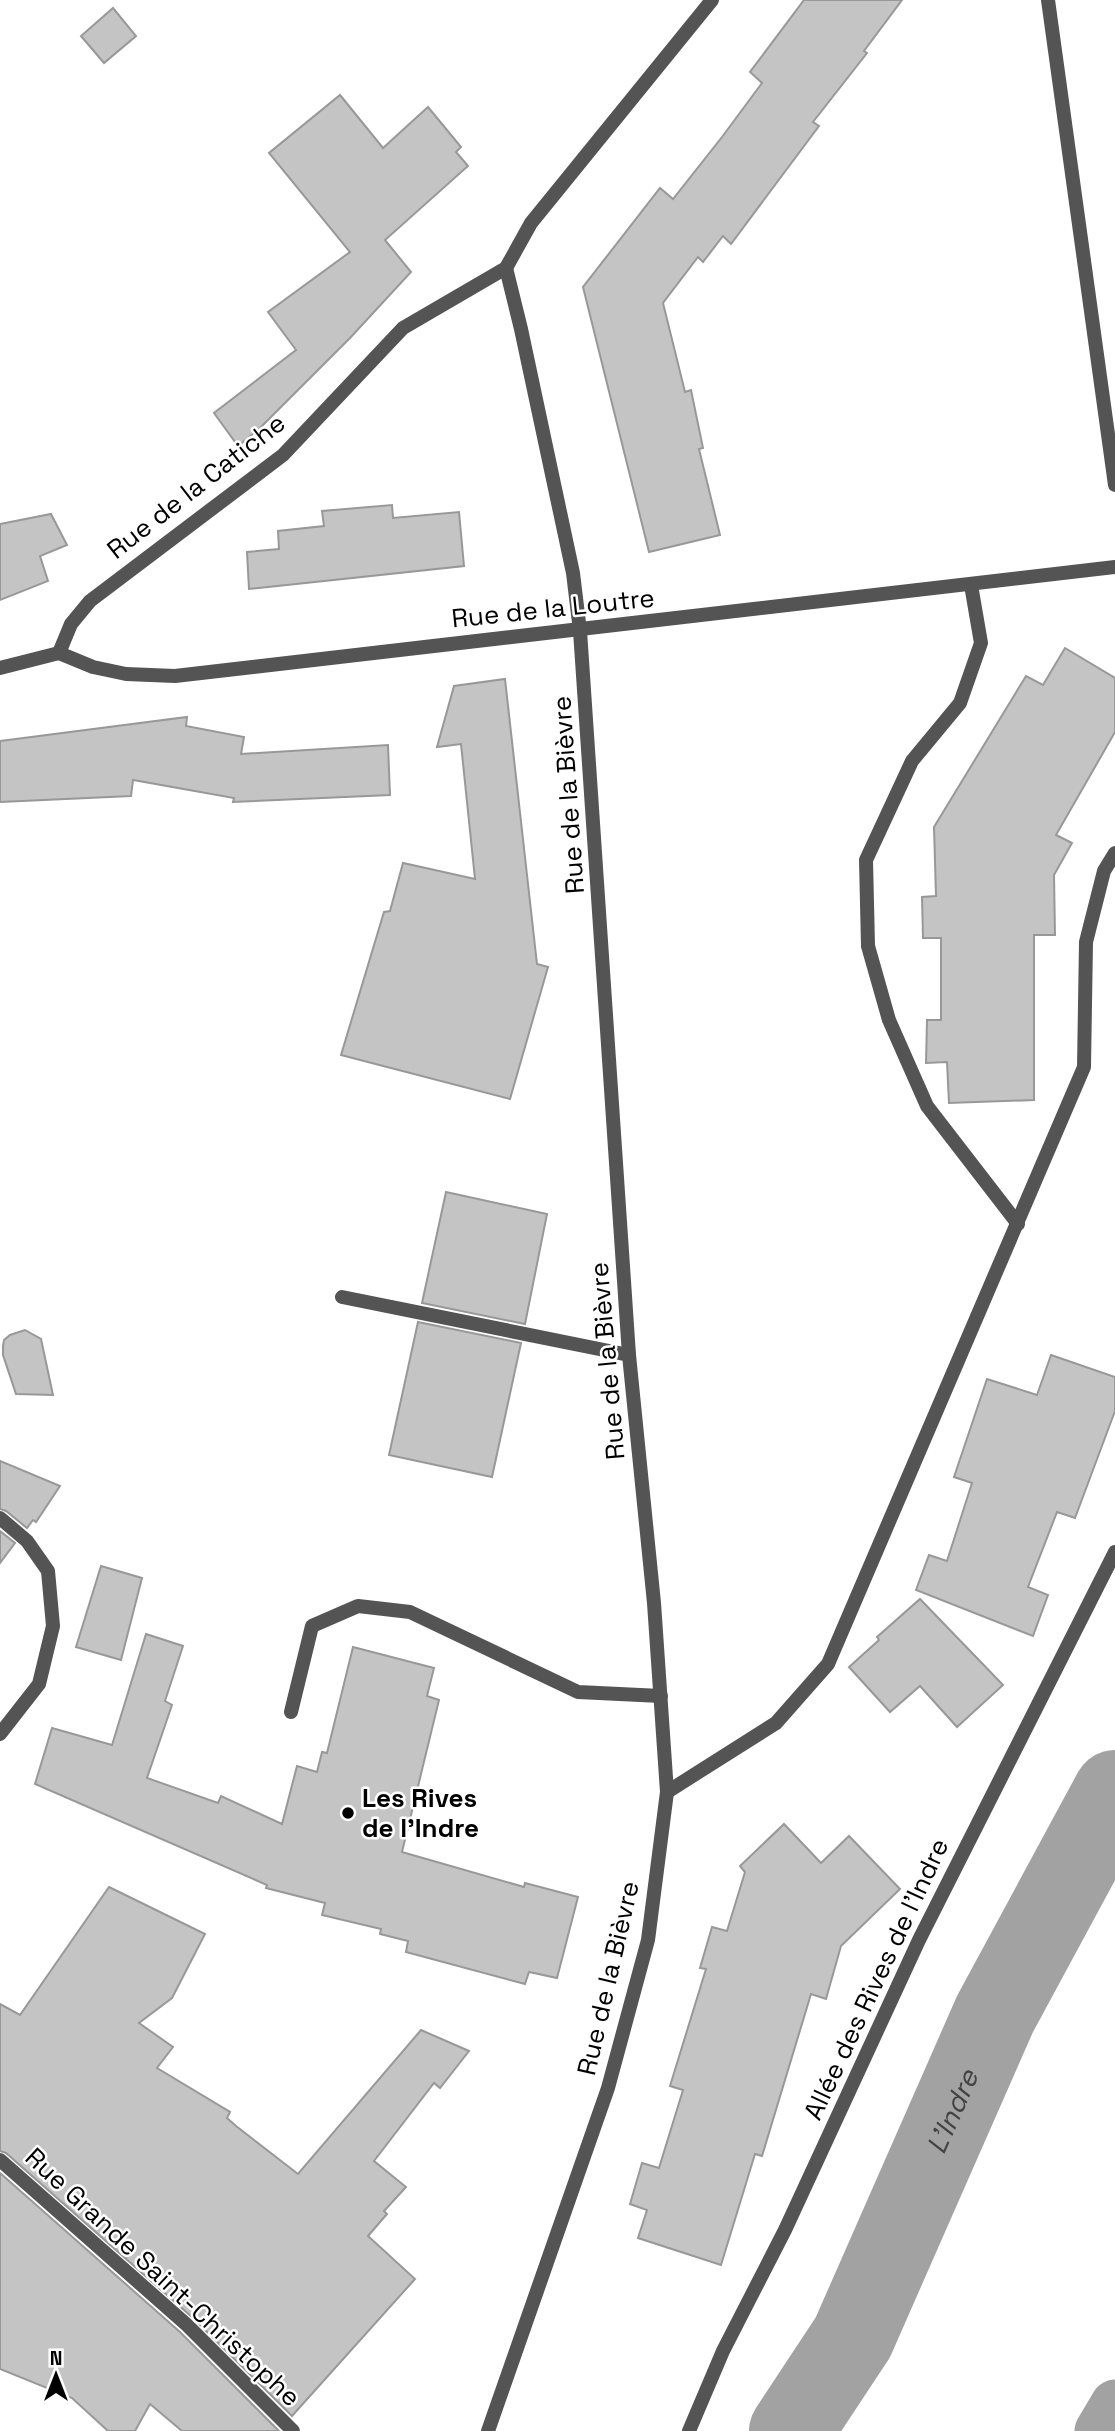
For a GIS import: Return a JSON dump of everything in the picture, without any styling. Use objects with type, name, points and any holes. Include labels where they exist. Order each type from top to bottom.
[{"type":"street","points":[[506,268],[531,223],[712,0]]},
{"type":"street","points":[[1048,0],[1115,485]]},
{"type":"street","name":"Rue de la Bièvre","points":[[488,2431],[608,2088],[648,1940],[667,1792],[661,1696],[629,1355],[580,631],[573,573],[506,268]]},
{"type":"street","name":"Rue de la Catiche","points":[[59,653],[71,624],[90,601],[283,455],[403,328],[506,268]]},
{"type":"street","name":"Rue de la Loutre","points":[[59,653],[93,667],[125,674],[176,676],[1115,567]]},
{"type":"street","points":[[971,585],[981,643],[960,703],[912,761],[866,860],[867,946],[889,1020],[926,1107],[1018,1224]]},
{"type":"street","points":[[0,668],[59,653]]},
{"type":"street","points":[[667,1792],[776,1723],[828,1664],[1084,1067],[1086,942],[1104,871],[1115,853]]},
{"type":"street","points":[[342,1297],[629,1355]]},
{"type":"street","points":[[0,1518],[27,1541],[48,1571],[53,1626],[39,1684],[0,1734]]},
{"type":"street","name":"Allée des Rives de l'Indre","points":[[689,2431],[723,2351],[785,2230],[919,1940],[1115,1552]]},
{"type":"street","points":[[291,1712],[313,1626],[358,1605],[410,1612],[578,1692],[661,1696]]},
{"type":"street","name":"Rue Grande Saint-Christophe","points":[[0,2160],[187,2325],[293,2431]]},
{"type":"building","points":[[804,0],[902,0],[864,51],[867,53],[813,122],[819,126],[731,244],[723,236],[703,262],[698,257],[663,303],[685,392],[691,390],[703,448],[699,449],[720,535],[649,552],[583,287],[660,188],[673,199],[722,137],[762,83],[750,72]]},
{"type":"building","points":[[113,8],[136,36],[104,63],[81,36]]},
{"type":"building","points":[[340,95],[383,148],[428,107],[461,147],[456,152],[468,166],[385,240],[411,272],[350,338],[259,429],[238,446],[214,413],[296,350],[268,312],[350,252],[269,153]]},
{"type":"building","points":[[392,505],[393,518],[459,512],[464,566],[249,589],[247,552],[279,549],[278,531],[324,526],[322,511]]},
{"type":"building","points":[[51,514],[67,545],[40,556],[48,581],[0,600],[0,524]]},
{"type":"building","points":[[1065,648],[1115,678],[1115,732],[1056,835],[1072,843],[1054,875],[1055,935],[1034,935],[1034,1100],[949,1103],[947,1062],[926,1063],[927,1020],[941,1020],[941,938],[923,938],[922,897],[936,896],[934,827],[1026,676],[1043,685]]},
{"type":"building","points":[[505,679],[537,964],[548,967],[510,1099],[341,1055],[384,912],[390,911],[403,863],[475,879],[461,744],[437,747],[454,686]]},
{"type":"building","points":[[187,717],[186,726],[244,737],[241,754],[388,745],[390,795],[233,802],[234,798],[133,780],[131,796],[0,802],[0,741]]},
{"type":"building","points":[[446,1192],[547,1214],[525,1324],[422,1303]]},
{"type":"building","points":[[418,1322],[521,1343],[492,1477],[389,1455]]},
{"type":"building","points":[[25,1330],[41,1339],[53,1395],[16,1394],[3,1355],[3,1346],[4,1340],[10,1335]]},
{"type":"building","points":[[1051,1355],[1115,1377],[1115,1411],[1075,1518],[1057,1512],[1028,1587],[1048,1595],[1033,1636],[916,1590],[929,1555],[947,1561],[972,1483],[954,1477],[987,1379],[1037,1395]]},
{"type":"building","points":[[0,1461],[60,1486],[36,1522],[33,1520],[27,1528],[0,1509]]},
{"type":"building","points":[[0,1531],[15,1543],[0,1563]]},
{"type":"building","points":[[101,1566],[142,1578],[121,1660],[76,1647]]},
{"type":"building","points":[[920,1599],[1003,1685],[957,1727],[920,1686],[890,1712],[849,1667],[879,1640],[877,1637]]},
{"type":"building","name":"Les Rives de l'Indre","points":[[146,1634],[183,1646],[165,1701],[172,1705],[147,1778],[218,1803],[221,1796],[282,1824],[297,1766],[317,1772],[322,1752],[327,1753],[353,1647],[434,1668],[427,1696],[439,1700],[402,1852],[524,1887],[525,1883],[578,1897],[557,1978],[529,1972],[525,1984],[406,1952],[408,1941],[380,1934],[381,1929],[322,1915],[325,1903],[266,1888],[267,1885],[35,1784],[52,1728],[112,1745]]},
{"type":"building","points":[[784,1824],[821,1863],[849,1836],[900,1889],[841,1946],[826,1999],[811,1994],[762,2156],[755,2154],[721,2265],[638,2238],[647,2210],[630,2204],[642,2163],[659,2168],[683,2090],[670,2086],[706,1969],[700,1968],[712,1927],[727,1931],[745,1872],[740,1866]]},
{"type":"building","points":[[109,1887],[205,1934],[172,1998],[139,2023],[173,2047],[157,2068],[230,2112],[227,2118],[298,2174],[421,2030],[469,2051],[440,2088],[434,2083],[374,2161],[406,2187],[384,2211],[387,2214],[368,2236],[415,2279],[292,2416],[193,2318],[6,2153],[0,2151],[0,2004],[20,2015]]},
{"type":"building","points":[[0,2173],[180,2332],[279,2431],[182,2431],[150,2404],[135,2431],[108,2431],[72,2398],[0,2369]]},
{"type":"waterway","name":"L'Indre","points":[[791,2431],[853,2337],[995,2014],[1115,1792]]},
{"type":"waterway","points":[[1099,2431],[1115,2404]]},
{"type":"place","name":"Les Rives de l'Indre","points":[[348,1813]]}]
